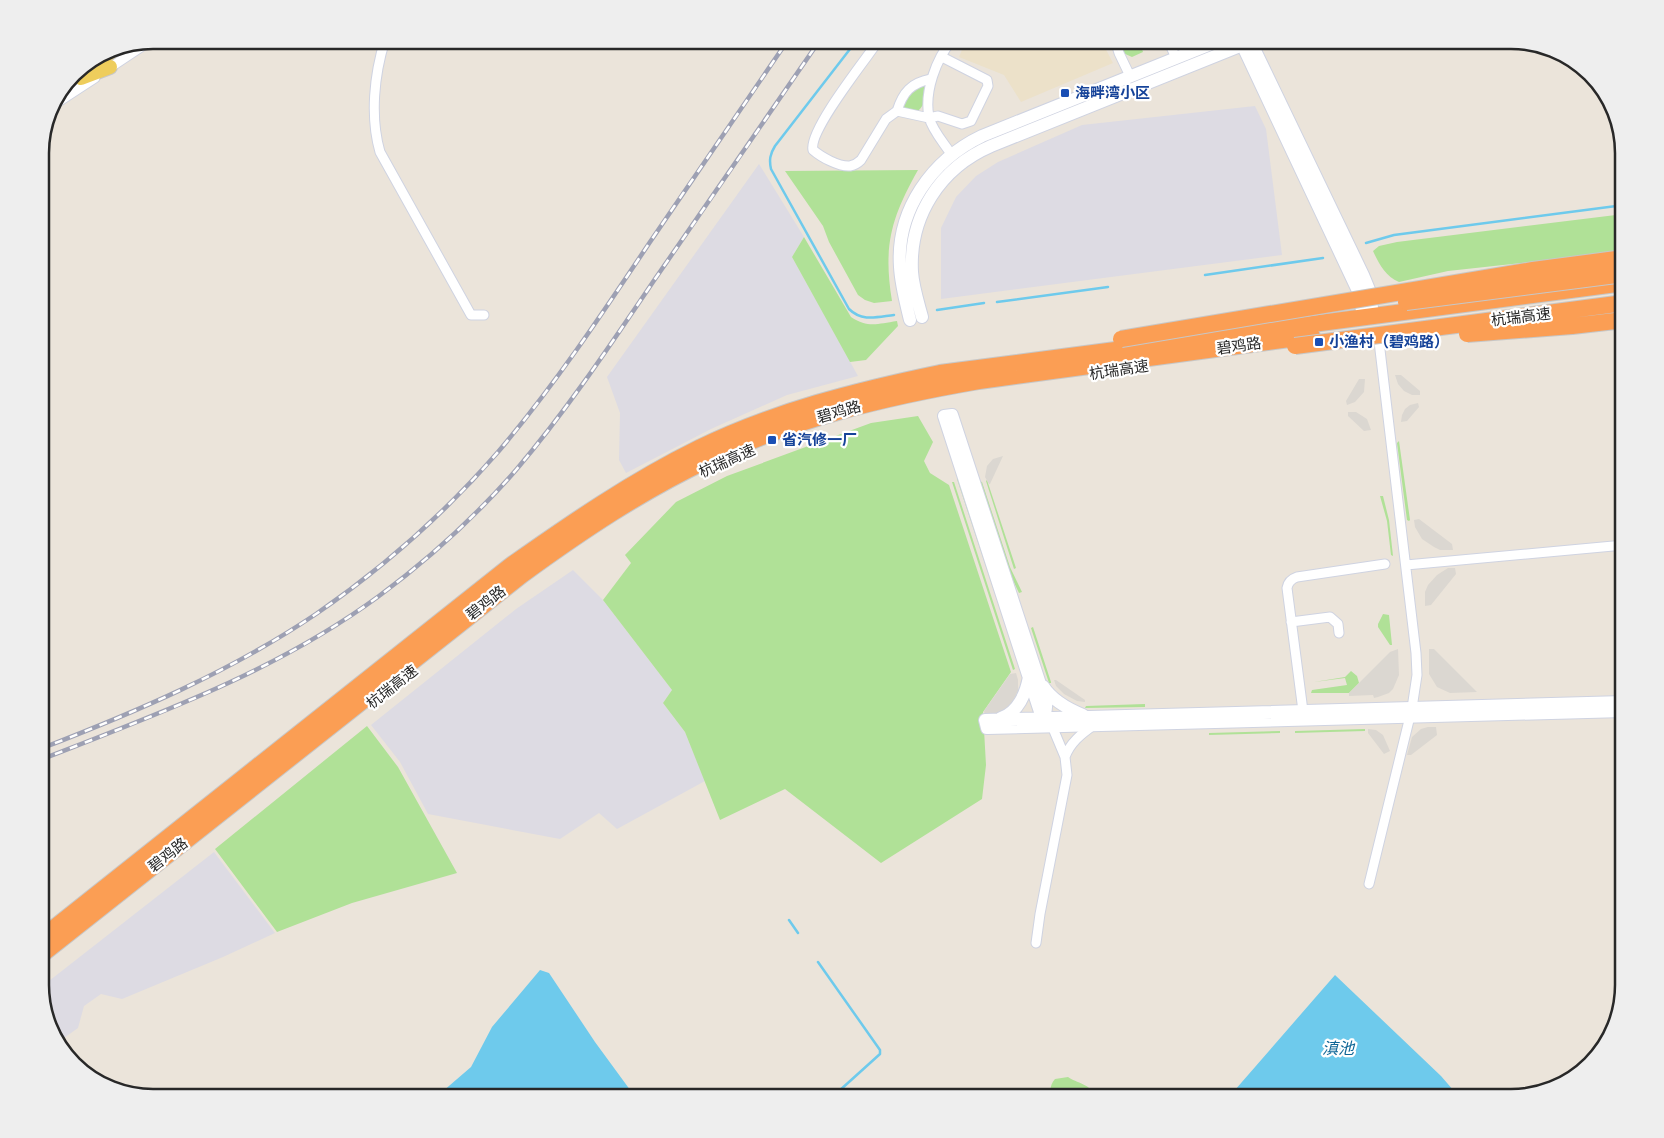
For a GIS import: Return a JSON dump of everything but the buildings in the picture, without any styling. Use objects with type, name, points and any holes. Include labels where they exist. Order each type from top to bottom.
[{"type":"highway","points":[[1121,339],[1532,270],[1615,259]]},
{"type":"highway","name":"杭瑞高速","points":[[49,921],[482,577],[575,511],[636,473],[735,425],[788,404],[842,388],[952,362],[1615,275]]},
{"type":"highway","name":"碧鸡路","points":[[49,949],[522,575],[598,522],[652,489],[709,460],[782,430],[840,411],[980,380],[1615,284]]},
{"type":"highway","name":"碧鸡路","points":[[49,932],[510,566],[602,502],[643,478],[701,448],[767,420],[869,388],[940,373],[1371,320],[1615,297]]},
{"type":"highway","name":"杭瑞高速","points":[[49,959],[533,576],[606,525],[644,502],[700,472],[753,449],[829,422],[930,396],[1615,304]]},
{"type":"highway","points":[[1295,346],[1572,326],[1615,321]]},
{"type":"main road","points":[[79,79],[110,67]]},
{"type":"street","points":[[383,49],[375,96],[375,135],[380,152],[471,316],[484,315]]},
{"type":"street","points":[[873,49],[829,111],[813,140],[814,150],[818,155],[843,165],[855,164],[866,155],[886,119],[897,111],[900,100],[910,87],[931,79]]},
{"type":"street","points":[[947,49],[931,79],[930,118],[951,154]]},
{"type":"street","points":[[1118,49],[1130,76]]},
{"type":"street","points":[[1172,49],[1176,58]]},
{"type":"street","points":[[1198,49],[982,136],[951,154],[926,182],[913,204],[904,228],[900,266],[903,290],[916,319],[912,273],[912,251],[916,230],[923,210],[934,191],[954,168],[971,155],[990,146],[1228,49]]},
{"type":"street","points":[[1252,49],[1370,292],[1371,320],[1406,565],[1417,675],[1411,712],[1369,884]]},
{"type":"street","points":[[64,98],[135,51]]},
{"type":"street","points":[[897,111],[930,118],[938,116],[957,124],[967,123],[973,117],[988,86],[987,80],[983,76],[942,57]]},
{"type":"street","points":[[1036,943],[1067,775],[1064,757],[1053,723],[1034,679],[944,416],[952,414],[1034,679],[1053,698],[1091,721]]},
{"type":"street","points":[[1406,565],[1615,546]]},
{"type":"street","points":[[1303,711],[1288,584],[1293,578],[1385,564]]},
{"type":"street","points":[[1291,622],[1330,617],[1338,624],[1339,634]]},
{"type":"street","points":[[1000,719],[1008,716],[1020,703],[1027,685],[1034,679]]},
{"type":"street","points":[[1615,702],[1411,712],[1053,723],[1000,719],[985,720],[987,728],[1031,727],[1053,723],[1303,711],[1411,712],[1615,711]]},
{"type":"street","points":[[1064,757],[1067,750],[1091,721]]},
{"type":"shaded area","points":[[962,49],[1106,49],[1113,63],[1021,102],[1004,75],[959,57]]},
{"type":"shaded area","points":[[1255,106],[1266,129],[1282,255],[941,299],[941,228],[956,197],[976,176],[998,162],[1082,125]]},
{"type":"shaded area","points":[[759,164],[804,237],[792,257],[858,376],[787,395],[711,429],[626,473],[619,460],[620,413],[607,377]]},
{"type":"shaded area","points":[[1395,375],[1401,375],[1420,391],[1420,395],[1412,395],[1404,391],[1398,384]]},
{"type":"shaded area","points":[[1359,379],[1365,379],[1364,392],[1355,402],[1347,405],[1346,401]]},
{"type":"shaded area","points":[[1418,403],[1419,407],[1407,421],[1401,422],[1405,409],[1410,405]]},
{"type":"shaded area","points":[[1348,412],[1356,412],[1367,419],[1371,430],[1364,431],[1348,416]]},
{"type":"shaded area","points":[[1003,456],[989,484],[985,477],[987,466],[993,459]]},
{"type":"shaded area","points":[[1419,519],[1452,544],[1453,550],[1440,550],[1422,539],[1415,527],[1414,520]]},
{"type":"shaded area","points":[[1448,568],[1455,568],[1456,574],[1431,605],[1425,606],[1425,592],[1428,585],[1437,575]]},
{"type":"shaded area","points":[[573,570],[603,600],[672,690],[663,703],[685,732],[705,781],[617,829],[599,813],[560,839],[428,814],[400,762],[371,725],[516,609]]},
{"type":"shaded area","points":[[1398,649],[1399,675],[1393,689],[1389,693],[1374,698],[1373,695],[1349,696],[1349,693],[1390,652]]},
{"type":"shaded area","points":[[1429,649],[1434,649],[1477,692],[1450,693],[1437,687],[1429,674]]},
{"type":"shaded area","points":[[1016,673],[1018,691],[1010,707],[999,713],[985,715],[984,711],[1010,674]]},
{"type":"shaded area","points":[[1054,680],[1085,700],[1085,702],[1077,701],[1064,694],[1056,686]]},
{"type":"shaded area","points":[[1436,727],[1437,735],[1411,755],[1407,755],[1412,737],[1421,729]]},
{"type":"shaded area","points":[[1368,729],[1376,730],[1383,735],[1390,751],[1384,754],[1368,733]]},
{"type":"shaded area","points":[[214,852],[275,933],[122,999],[101,994],[84,1006],[78,1028],[64,1038],[52,1012],[49,981]]},
{"type":"green space","points":[[1122,49],[1142,49],[1143,52],[1132,57],[1123,53]]},
{"type":"green space","points":[[924,84],[926,86],[925,100],[922,106],[918,111],[908,111],[903,107],[909,91]]},
{"type":"green space","points":[[918,170],[901,203],[889,248],[889,282],[892,301],[874,303],[865,300],[858,295],[829,242],[823,226],[785,171]]},
{"type":"green space","points":[[1615,215],[1615,253],[1448,271],[1399,282],[1386,273],[1373,251],[1379,246],[1397,242]]},
{"type":"green space","points":[[804,237],[851,317],[868,324],[897,321],[898,326],[866,360],[850,362],[792,257]]},
{"type":"green space","points":[[918,416],[933,442],[924,461],[930,473],[949,485],[1011,672],[983,712],[986,765],[982,799],[881,863],[785,789],[720,820],[685,732],[663,703],[672,690],[603,600],[631,563],[625,555],[676,502],[727,476],[871,423]]},
{"type":"green space","points":[[1399,441],[1409,521],[1407,520],[1397,443]]},
{"type":"green space","points":[[959,478],[1023,679],[957,479]]},
{"type":"green space","points":[[979,481],[982,482],[1010,567],[1022,592],[1019,593],[1011,576]]},
{"type":"green space","points":[[986,481],[1016,568],[1014,569]]},
{"type":"green space","points":[[952,482],[954,482],[1015,669],[1013,670]]},
{"type":"green space","points":[[1380,496],[1383,496],[1389,520],[1393,556],[1391,555],[1387,521]]},
{"type":"green space","points":[[1383,614],[1389,615],[1392,645],[1390,645],[1378,627]]},
{"type":"green space","points":[[1033,627],[1051,683],[1049,683],[1031,628]]},
{"type":"green space","points":[[1351,671],[1357,676],[1359,683],[1349,693],[1311,693],[1312,690],[1347,685],[1345,678],[1314,682],[1345,677]]},
{"type":"green space","points":[[1145,704],[1145,707],[1085,708],[1086,706]]},
{"type":"green space","points":[[367,726],[398,767],[457,873],[352,903],[277,932],[215,849]]},
{"type":"green space","points":[[1365,729],[1365,731],[1295,733],[1295,731]]},
{"type":"green space","points":[[1280,731],[1280,733],[1209,735],[1209,733]]},
{"type":"green space","points":[[1068,1077],[1090,1089],[1051,1089],[1055,1079]]},
{"type":"water","points":[[540,970],[549,973],[595,1042],[629,1089],[445,1089],[471,1067],[492,1027]]},
{"type":"water","name":"滇池","points":[[1335,975],[1452,1089],[1236,1089]]},
{"type":"waterway","points":[[850,49],[775,146],[770,157],[770,166],[849,309],[864,317],[894,315]]},
{"type":"waterway","points":[[1366,243],[1394,235],[1615,206]]},
{"type":"waterway","points":[[1205,275],[1323,258]]},
{"type":"waterway","points":[[997,302],[1108,287]]},
{"type":"waterway","points":[[937,310],[984,303]]},
{"type":"waterway","points":[[789,920],[798,933]]},
{"type":"waterway","points":[[818,962],[880,1050],[880,1054],[841,1089]]},
{"type":"railway","points":[[49,745],[182,689],[283,635],[316,614],[365,578],[435,518],[498,452],[558,376],[782,49]]},
{"type":"railway","points":[[49,757],[216,689],[300,647],[340,623],[379,596],[451,536],[485,504],[516,470],[571,400],[814,49]]},
{"type":"place","name":"海畔湾小区","points":[[1065,93]]},
{"type":"place","name":"小渔村（碧鸡路）","points":[[1319,342]]},
{"type":"place","name":"省汽修一厂","points":[[772,440]]}]
